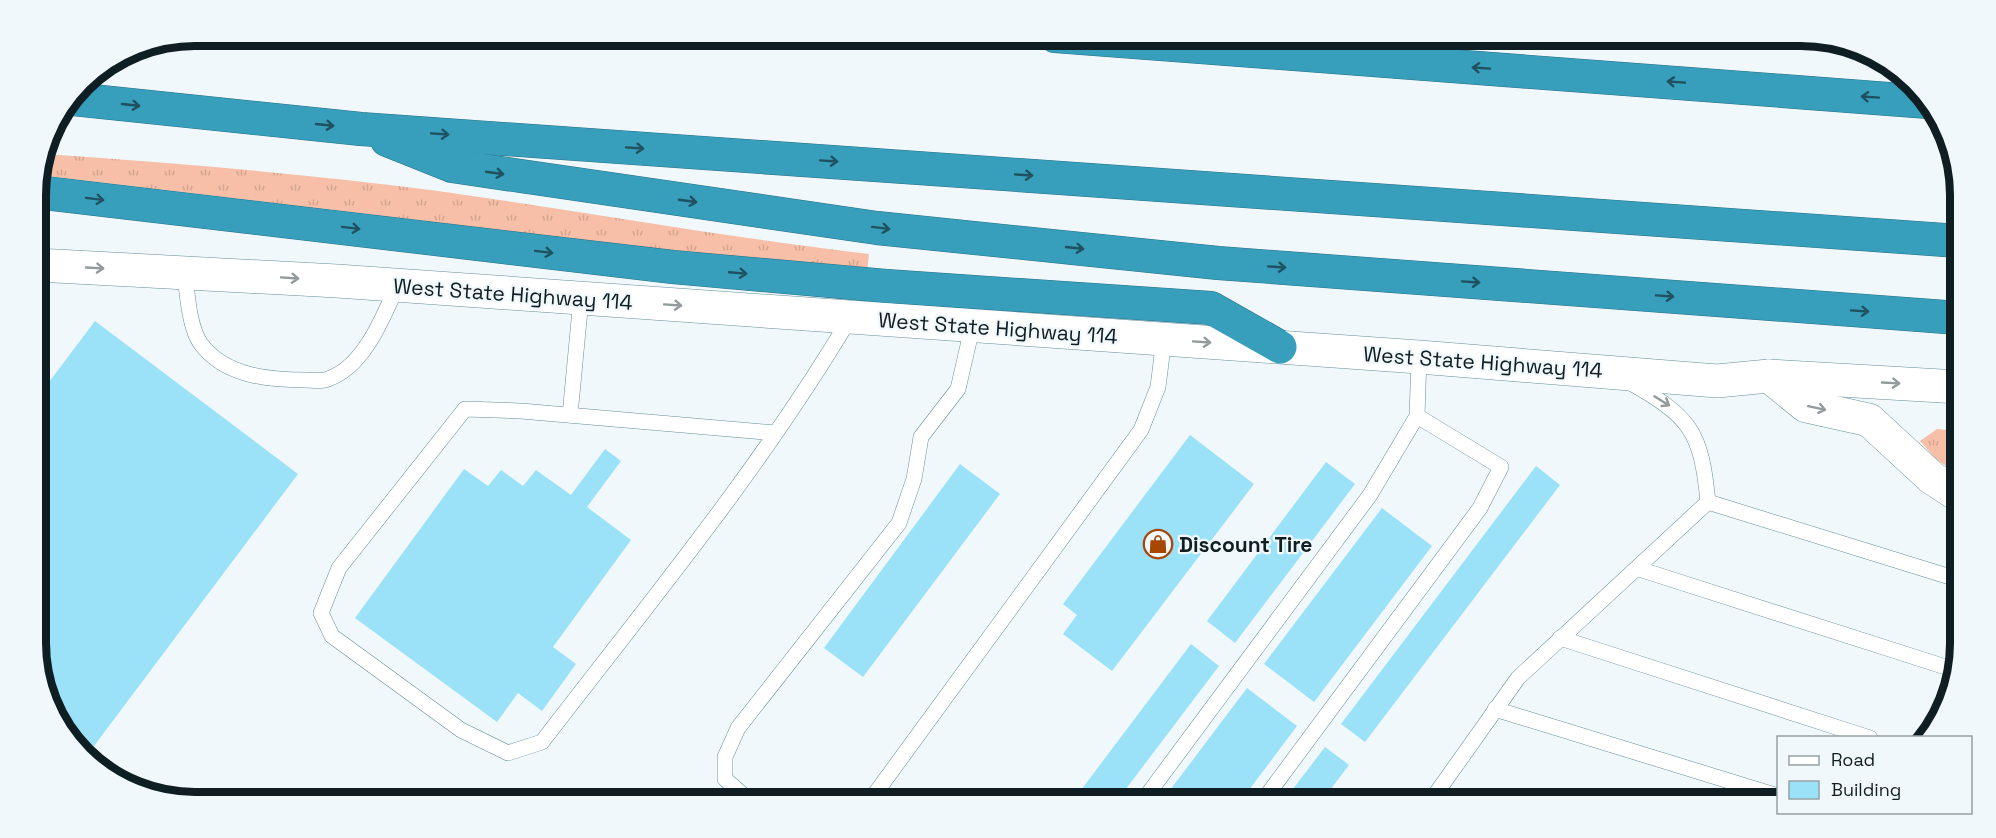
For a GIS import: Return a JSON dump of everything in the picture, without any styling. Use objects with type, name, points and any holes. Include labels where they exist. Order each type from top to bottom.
[{"type":"highway","points":[[1188,46],[1916,101]]},
{"type":"highway","points":[[81,100],[361,129],[1950,239]]},
{"type":"highway","points":[[361,129],[452,166],[877,228],[1218,263],[1950,317]]},
{"type":"highway","points":[[47,193],[673,267],[886,286],[1211,308],[1280,347]]},
{"type":"main road","name":"West State Highway 114","points":[[47,266],[398,286],[972,328],[1419,357],[1717,381],[1769,376],[1950,386]]},
{"type":"main road","points":[[1769,376],[1806,406],[1869,420],[1932,478],[1950,490]]},
{"type":"lane","points":[[185,273],[188,304],[199,342],[217,361],[265,380],[327,380],[345,368],[368,345],[398,286]]},
{"type":"lane","points":[[570,415],[581,299]]},
{"type":"lane","points":[[776,433],[570,415],[465,409],[339,568],[321,613],[332,636],[460,730],[508,753],[542,742],[776,433],[817,375],[850,318]]},
{"type":"lane","points":[[739,792],[725,779],[724,757],[738,728],[899,523],[914,479],[921,437],[958,389],[972,328]]},
{"type":"lane","points":[[877,792],[1141,430],[1158,387],[1164,339]]},
{"type":"lane","points":[[1150,791],[1370,495],[1417,416],[1419,357]]},
{"type":"lane","points":[[1611,371],[1669,404],[1686,423],[1698,444],[1705,466],[1708,502]]},
{"type":"lane","points":[[1270,791],[1480,508],[1501,467],[1417,416]]},
{"type":"lane","points":[[1438,791],[1518,678],[1639,569],[1708,502]]},
{"type":"lane","points":[[1708,502],[1950,577]]},
{"type":"lane","points":[[1639,569],[1947,667]]},
{"type":"lane","points":[[1560,638],[1864,736]]},
{"type":"lane","points":[[1495,709],[1766,791]]},
{"type":"green space","points":[[53,155],[340,179],[438,191],[869,254],[867,272],[565,242],[426,221],[48,176]]},
{"type":"green space","points":[[1937,429],[1950,430],[1950,469],[1936,459],[1920,441]]},
{"type":"building","points":[[95,321],[298,474],[91,749],[83,741],[62,708],[49,672],[46,642],[47,385]]},
{"type":"building","name":"Discount Tire","points":[[1190,435],[1254,484],[1112,671],[1063,634],[1077,615],[1063,604]]},
{"type":"building","points":[[605,449],[621,461],[587,507],[631,540],[553,647],[576,664],[542,711],[518,693],[497,722],[355,618],[464,469],[488,486],[501,470],[523,486],[536,470],[571,495]]},
{"type":"building","points":[[1326,462],[1355,484],[1235,643],[1207,621]]},
{"type":"building","points":[[960,464],[1000,494],[863,677],[824,648]]},
{"type":"building","points":[[1536,466],[1560,485],[1365,742],[1341,724]]},
{"type":"building","points":[[1382,508],[1432,546],[1314,702],[1264,664]]},
{"type":"building","points":[[1191,644],[1219,666],[1124,791],[1080,791]]},
{"type":"building","points":[[1247,688],[1297,726],[1248,791],[1169,791]]},
{"type":"building","points":[[1325,747],[1349,765],[1329,791],[1291,791]]},
{"type":"place","name":"Discount Tire","points":[[1158,544]]}]
